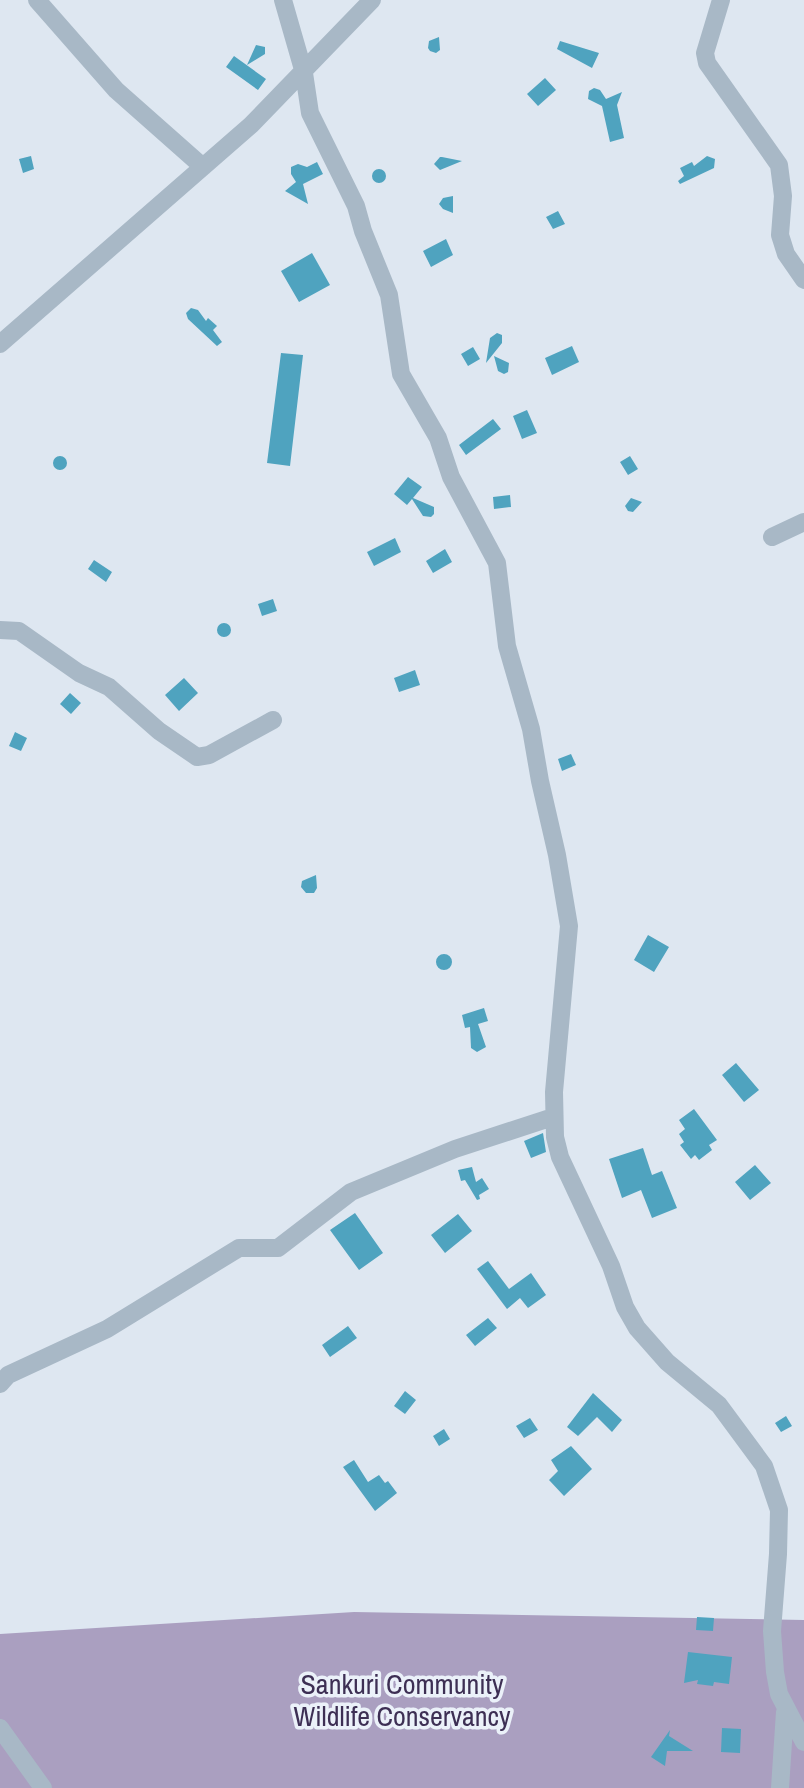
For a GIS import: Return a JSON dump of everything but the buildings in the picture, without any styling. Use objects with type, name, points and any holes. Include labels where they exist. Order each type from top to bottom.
[{"type":"street","points":[[37,0],[116,90],[203,167]]},
{"type":"street","points":[[283,0],[304,73],[310,113],[356,206],[389,295],[401,374],[438,438],[451,477],[497,563],[507,646],[531,729],[569,926],[553,1117],[560,1157],[637,1328],[667,1362],[719,1405],[764,1466],[779,1510],[772,1631],[775,1672],[779,1694],[804,1742]]},
{"type":"street","points":[[3,334],[203,167],[304,73],[372,0]]},
{"type":"street","points":[[721,0],[705,53],[707,63],[779,165],[783,196],[780,235],[786,254],[804,280]]},
{"type":"street","points":[[772,537],[804,522]]},
{"type":"street","points":[[0,630],[19,631],[79,673],[109,687],[159,731],[197,757],[209,755],[273,720]]},
{"type":"street","points":[[0,1384],[8,1375],[107,1329],[239,1248],[278,1248],[351,1192],[455,1149],[553,1117]]},
{"type":"street","points":[[780,1788],[786,1709]]},
{"type":"street","points":[[0,1728],[43,1788]]},
{"type":"green space","name":"Sankuri Community Wildlife Conservancy","points":[[354,1612],[804,1620],[804,1788],[0,1788],[0,1634]]}]
